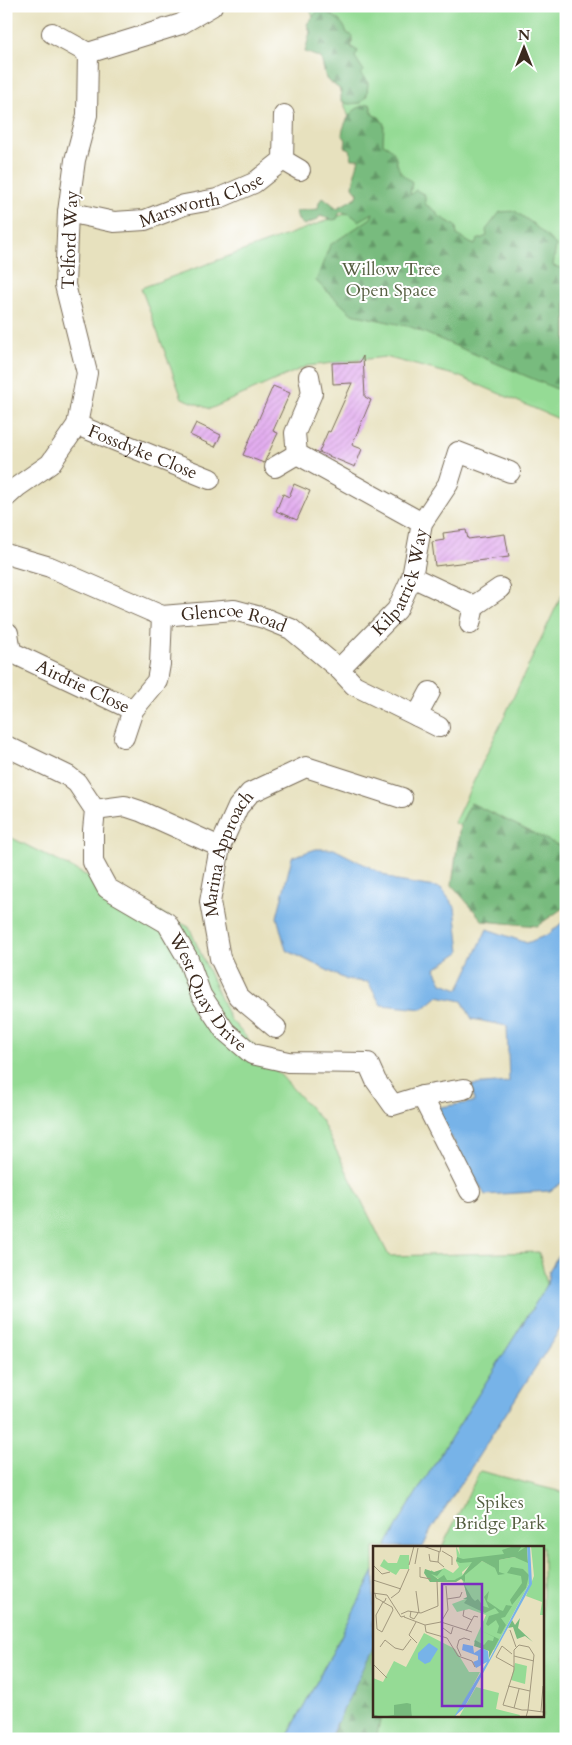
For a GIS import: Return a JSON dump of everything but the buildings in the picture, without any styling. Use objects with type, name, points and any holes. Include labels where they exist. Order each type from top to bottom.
[{"type":"street","points":[[52,33],[88,53],[181,24],[212,6]]},
{"type":"street","name":"Telford Way","points":[[6,497],[50,464],[77,425],[87,373],[65,285],[68,212],[75,160],[87,115],[88,53]]},
{"type":"street","name":"Marsworth Close","points":[[68,212],[114,222],[145,220],[184,205],[217,199],[254,183],[282,160],[284,115]]},
{"type":"street","points":[[282,160],[300,170]]},
{"type":"street","points":[[297,454],[295,433],[312,393],[309,376]]},
{"type":"street","name":"Fossdyke Close","points":[[77,425],[210,479]]},
{"type":"street","name":"Kilpatrick Way","points":[[339,669],[398,610],[412,577],[422,523],[448,484],[451,448],[510,472]]},
{"type":"street","points":[[275,467],[297,454]]},
{"type":"street","points":[[297,454],[422,523]]},
{"type":"street","name":"Glencoe Road","points":[[6,554],[50,567],[162,616],[234,610],[264,618],[292,629],[339,669],[354,685],[439,727]]},
{"type":"street","points":[[412,577],[472,615],[500,588]]},
{"type":"street","name":"Airdrie Close","points":[[9,647],[133,710],[157,681],[160,664],[162,616]]},
{"type":"street","points":[[417,716],[430,692]]},
{"type":"street","points":[[124,737],[133,710]]},
{"type":"street","points":[[6,746],[68,776],[77,784],[95,810],[125,806],[132,808],[220,847]]},
{"type":"street","name":"Marina Approach","points":[[276,1028],[238,996],[220,958],[210,902],[220,847],[238,807],[250,793],[306,767],[402,798]]},
{"type":"street","name":"West Quay Drive","points":[[95,810],[92,830],[92,862],[107,888],[167,923],[188,959],[201,995],[224,1032],[252,1054],[288,1062],[368,1063],[376,1081],[393,1105],[422,1096]]},
{"type":"street","points":[[464,1089],[422,1096],[470,1191]]},
{"type":"green space","name":"Willow Tree Open Space","points":[[309,6],[566,6],[566,422],[458,376],[385,357],[307,366],[210,409],[182,398],[141,288],[378,202]]},
{"type":"green space","points":[[320,8],[336,18],[343,24],[347,33],[353,36],[351,47],[358,51],[355,57],[364,71],[361,74],[368,83],[367,95],[361,103],[348,104],[341,101],[341,90],[326,79],[321,58],[305,52],[310,32],[307,24]]},
{"type":"green space","name":"Willow Tree Open Space","points":[[370,104],[373,115],[379,117],[384,124],[383,144],[392,150],[399,170],[412,182],[410,195],[416,190],[425,195],[425,204],[437,212],[437,215],[456,226],[457,235],[475,245],[477,240],[487,236],[486,230],[500,212],[515,211],[532,223],[556,245],[553,266],[566,269],[566,393],[411,327],[352,314],[316,281],[330,245],[371,218],[373,213],[359,221],[350,214],[340,212],[337,219],[333,220],[320,216],[317,220],[304,225],[298,220],[296,211],[318,209],[319,202],[323,197],[337,208],[357,197],[358,193],[353,187],[359,159],[352,159],[350,149],[345,147],[346,140],[342,134],[345,123],[354,110]]},
{"type":"green space","points":[[566,586],[566,870],[454,823]]},
{"type":"green space","points":[[471,803],[566,849],[566,906],[537,926],[483,921],[452,885],[460,825]]},
{"type":"green space","points":[[6,835],[189,927],[230,1019],[321,1120],[389,1256],[539,1252],[547,1285],[407,1508],[387,1546],[373,1546],[373,1573],[286,1739],[6,1739]]},
{"type":"green space","name":"Spikes Bridge Park","points":[[480,1471],[566,1493],[566,1739],[351,1739],[373,1717],[544,1718],[544,1546],[442,1546]]},
{"type":"green space","points":[[373,1644],[373,1718],[381,1718],[376,1739],[330,1739]]},
{"type":"water","points":[[316,849],[334,849],[397,881],[441,888],[455,907],[460,952],[435,969],[442,983],[459,989],[487,929],[527,943],[549,934],[566,919],[566,1180],[550,1191],[485,1195],[434,1108],[474,1102],[472,1085],[509,1082],[507,1026],[472,1019],[462,1001],[438,996],[423,1009],[381,1005],[368,982],[347,980],[286,950],[277,917],[292,857]]},
{"type":"water","points":[[566,1242],[566,1320],[431,1530],[423,1546],[387,1546],[407,1508],[547,1285],[549,1271]]},
{"type":"water","points":[[373,1573],[373,1649],[329,1739],[286,1739]]}]
